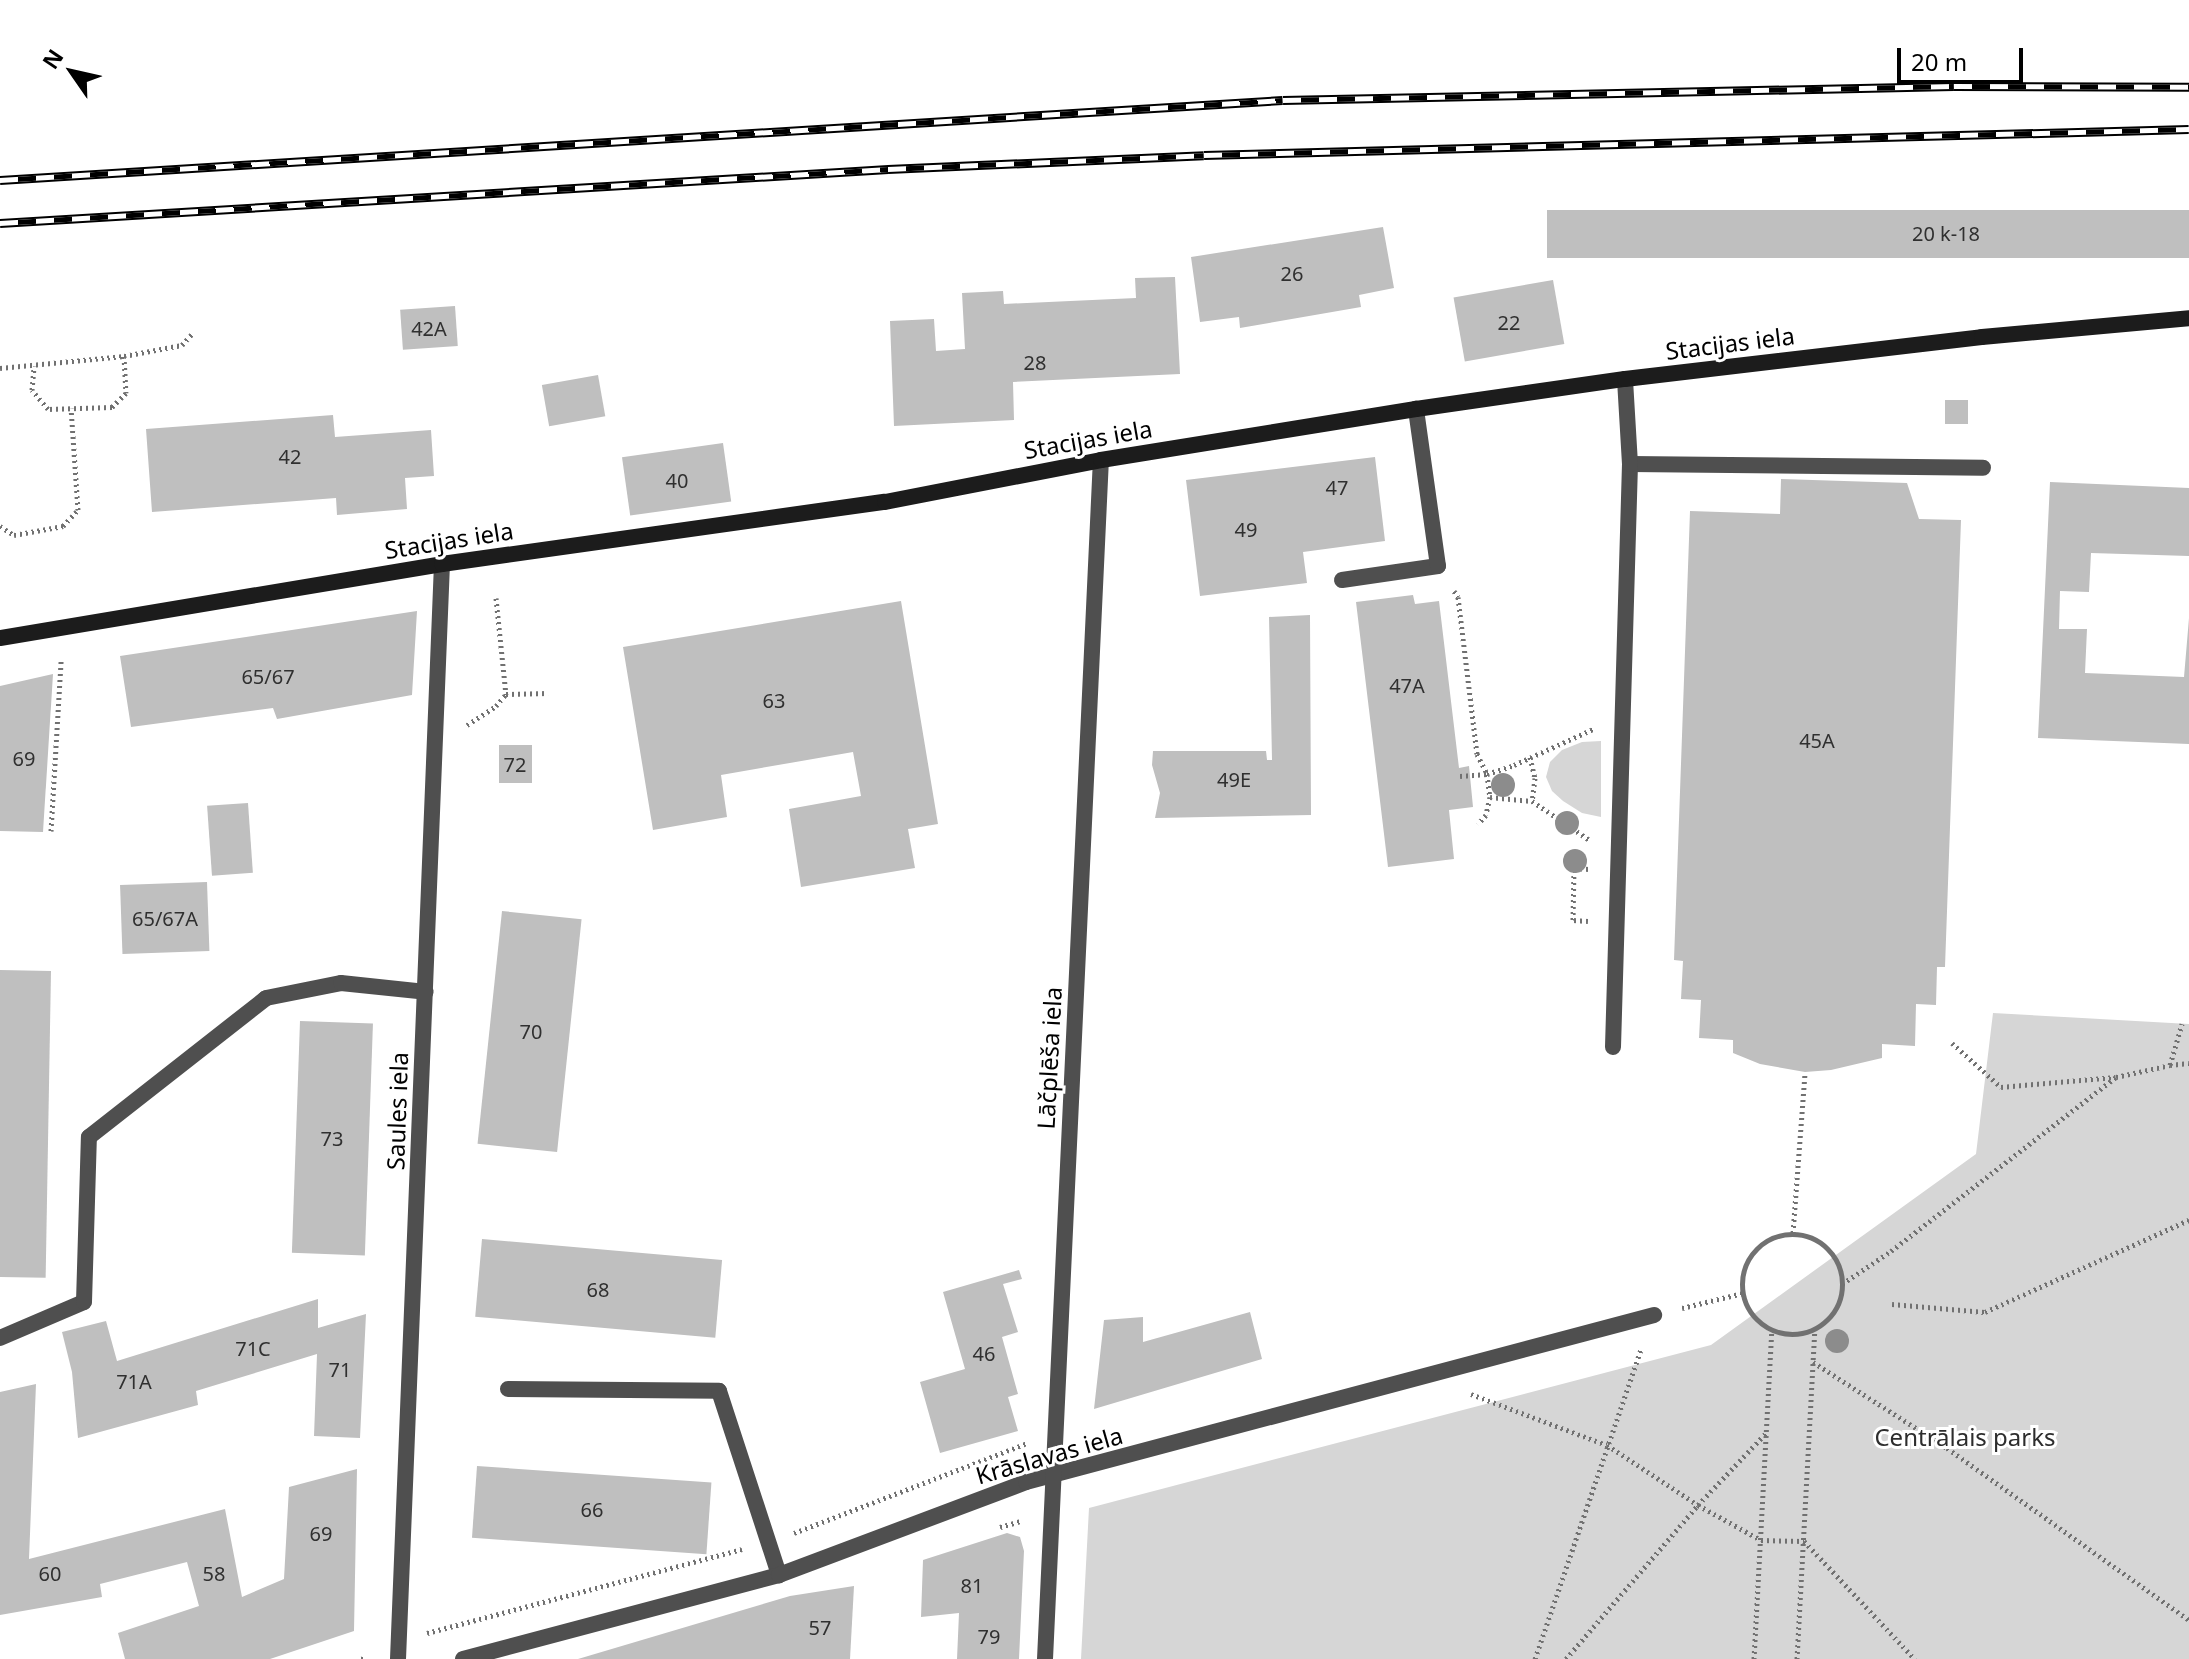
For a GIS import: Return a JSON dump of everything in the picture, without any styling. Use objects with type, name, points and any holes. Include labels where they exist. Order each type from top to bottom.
[{"type":"street","name":"Stacijas iela","points":[[0,638],[442,564],[885,502],[1101,460],[1416,409],[1625,379],[1982,337],[2189,318]]},
{"type":"street","points":[[1613,1047],[1630,464],[1625,379]]},
{"type":"street","points":[[1342,580],[1438,566],[1416,409]]},
{"type":"street","name":"Lāčplēša iela","points":[[1045,1659],[1101,460]]},
{"type":"street","points":[[1630,464],[1983,468]]},
{"type":"street","name":"Saules iela","points":[[398,1659],[442,564]]},
{"type":"street","points":[[0,1338],[84,1302],[89,1137],[266,998],[341,983],[426,992]]},
{"type":"street","name":"Krāslavas iela","points":[[463,1659],[779,1575],[1026,1482],[1055,1477],[1654,1315]]},
{"type":"street","points":[[508,1389],[719,1391],[779,1575]]},
{"type":"path","points":[[0,368],[124,356],[182,345],[192,334]]},
{"type":"path","points":[[34,366],[32,390],[48,409],[112,407],[126,393],[124,356]]},
{"type":"path","points":[[0,526],[14,535],[63,526],[78,510],[71,408]]},
{"type":"path","points":[[1438,566],[1458,597],[1477,754],[1487,774],[1490,797],[1486,815],[1478,824]]},
{"type":"path","points":[[471,721],[496,706],[506,694],[496,598]]},
{"type":"path","points":[[51,831],[61,661]]},
{"type":"path","points":[[506,694],[548,693]]},
{"type":"path","points":[[1460,776],[1487,774],[1623,715]]},
{"type":"path","points":[[1530,757],[1535,778],[1532,801]]},
{"type":"path","points":[[1490,797],[1532,801],[1619,859]]},
{"type":"path","points":[[2170,1065],[2182,1024]]},
{"type":"path","points":[[1952,1043],[2001,1087],[2116,1077],[2189,1063]]},
{"type":"path","points":[[1793,1233],[1805,1072]]},
{"type":"path","points":[[1842,1284],[1891,1251],[2116,1077]]},
{"type":"path","points":[[1892,1304],[1985,1312],[2189,1220]]},
{"type":"path","points":[[1793,1233],[1809,1235],[1824,1244],[1836,1257],[1842,1284],[1838,1306],[1815,1329],[1798,1334],[1772,1331],[1753,1316],[1743,1293],[1744,1269],[1751,1255],[1777,1235],[1793,1233]]},
{"type":"path","points":[[1535,1659],[1654,1315],[1743,1293]]},
{"type":"path","points":[[1797,1659],[1815,1329]]},
{"type":"path","points":[[1754,1659],[1772,1331]]},
{"type":"path","points":[[1813,1362],[1947,1448],[2189,1620]]},
{"type":"path","points":[[1426,1377],[1607,1445],[1698,1505],[1761,1540],[1804,1541],[1915,1659]]},
{"type":"path","points":[[1566,1659],[1698,1505],[1767,1432]]},
{"type":"path","points":[[418,1635],[767,1543],[1029,1442]]},
{"type":"green space","points":[[1601,741],[1601,817],[1582,813],[1563,801],[1552,791],[1546,777],[1550,762],[1562,750],[1582,742]]},
{"type":"green space","name":"Centrālais parks","points":[[1993,1013],[2189,1024],[2189,1659],[1081,1659],[1089,1508],[1711,1345],[1976,1154]]},
{"type":"building","points":[[1547,210],[2189,210],[2189,258],[1547,258]]},
{"type":"building","points":[[1383,227],[1394,288],[1359,295],[1361,307],[1240,328],[1239,317],[1200,322],[1191,257]]},
{"type":"building","points":[[1175,277],[1180,374],[1013,382],[1014,420],[894,426],[890,321],[934,319],[936,351],[965,349],[962,293],[1003,291],[1004,304],[1136,298],[1135,278]]},
{"type":"building","points":[[1553,280],[1564,344],[1465,362],[1454,298]]},
{"type":"building","points":[[455,306],[458,346],[403,350],[400,310]]},
{"type":"building","points":[[598,375],[605,416],[549,426],[542,385]]},
{"type":"building","points":[[1945,400],[1968,400],[1968,424],[1945,424]]},
{"type":"building","points":[[333,415],[335,437],[431,430],[434,476],[405,478],[407,509],[337,515],[336,498],[152,512],[146,429]]},
{"type":"building","points":[[723,443],[731,501],[630,516],[622,457]]},
{"type":"building","points":[[1375,457],[1385,541],[1303,552],[1307,583],[1200,596],[1186,480]]},
{"type":"building","points":[[1781,479],[1907,483],[1919,519],[1961,520],[1945,967],[1937,967],[1936,1005],[1916,1004],[1915,1046],[1882,1044],[1882,1058],[1831,1070],[1805,1072],[1760,1064],[1733,1053],[1733,1040],[1699,1038],[1701,1000],[1681,999],[1683,961],[1674,960],[1690,511],[1780,514]]},
{"type":"building","points":[[2050,482],[2189,488],[2189,556],[2091,553],[2089,592],[2060,591],[2059,629],[2087,629],[2085,673],[2184,677],[2189,618],[2189,744],[2038,738]]},
{"type":"building","points":[[1413,595],[1415,604],[1439,601],[1459,768],[1469,766],[1473,807],[1449,810],[1454,859],[1388,867],[1356,602]]},
{"type":"building","points":[[901,601],[938,824],[908,829],[915,868],[801,887],[789,809],[861,796],[853,752],[721,775],[727,817],[653,830],[623,647]]},
{"type":"building","points":[[417,611],[412,695],[277,719],[273,708],[131,727],[120,656]]},
{"type":"building","points":[[1310,615],[1311,815],[1155,818],[1160,793],[1152,765],[1153,751],[1266,751],[1267,760],[1272,760],[1269,617]]},
{"type":"building","points":[[53,674],[43,832],[0,831],[0,686]]},
{"type":"building","points":[[499,745],[532,745],[532,783],[499,783]]},
{"type":"building","points":[[248,803],[253,873],[212,876],[207,806]]},
{"type":"building","points":[[207,882],[209,951],[122,954],[120,885]]},
{"type":"building","points":[[502,911],[582,919],[557,1152],[478,1144]]},
{"type":"building","points":[[0,970],[51,971],[46,1278],[0,1277]]},
{"type":"building","points":[[300,1021],[373,1024],[365,1255],[292,1253]]},
{"type":"building","points":[[482,1239],[722,1260],[715,1338],[475,1317]]},
{"type":"building","points":[[1019,1270],[1022,1279],[1003,1284],[1018,1332],[1002,1337],[1018,1394],[1008,1397],[1018,1431],[940,1453],[920,1382],[965,1369],[943,1292]]},
{"type":"building","points":[[318,1299],[318,1328],[366,1314],[360,1438],[314,1436],[317,1354],[196,1391],[198,1405],[78,1438],[72,1372],[62,1332],[106,1321],[117,1361]]},
{"type":"building","points":[[1250,1312],[1262,1359],[1094,1409],[1104,1320],[1143,1317],[1143,1342]]},
{"type":"building","points":[[36,1384],[29,1559],[225,1509],[242,1597],[284,1579],[289,1487],[357,1469],[354,1631],[270,1659],[125,1659],[118,1633],[199,1606],[187,1562],[100,1584],[102,1597],[0,1615],[0,1392]]},
{"type":"building","points":[[477,1466],[711,1482],[706,1554],[472,1538]]},
{"type":"building","points":[[1007,1533],[1020,1537],[1024,1551],[1019,1659],[957,1659],[959,1613],[921,1617],[923,1560]]},
{"type":"building","points":[[854,1586],[850,1659],[578,1659],[790,1596]]},
{"type":"railway","points":[[0,180],[1283,100],[1954,86],[2189,87]]},
{"type":"railway","points":[[0,223],[888,169],[1204,155],[2189,129]]}]
